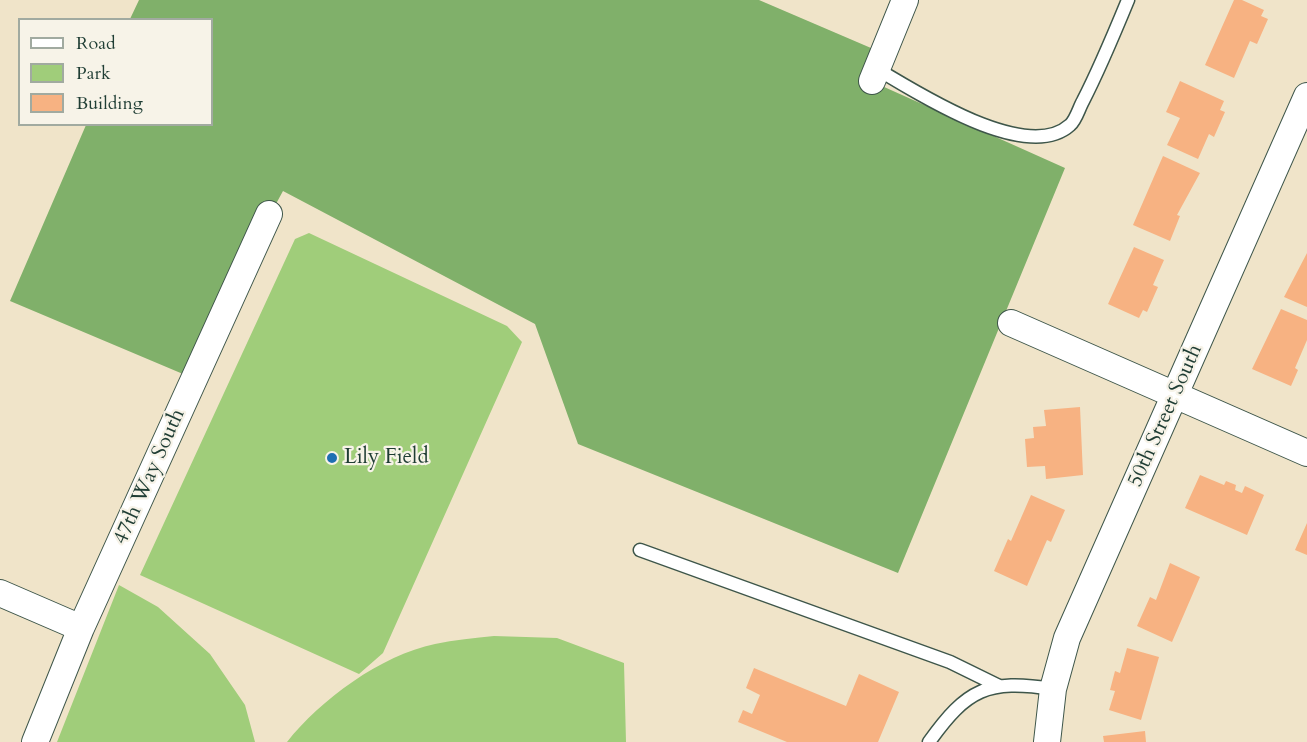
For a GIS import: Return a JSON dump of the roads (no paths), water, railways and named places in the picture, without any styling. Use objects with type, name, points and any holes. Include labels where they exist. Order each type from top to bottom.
[{"type":"street","points":[[875,75],[906,0]]},
{"type":"street","name":"50th Street South","points":[[1047,742],[1053,689],[1067,638],[1307,96]]},
{"type":"street","name":"47th Way South","points":[[35,742],[81,628],[269,214]]},
{"type":"street","points":[[1011,323],[1307,453]]},
{"type":"street","points":[[0,593],[81,628]]},
{"type":"lane","points":[[875,75],[952,113],[1027,138],[1052,135],[1071,124],[1102,62],[1128,0]]},
{"type":"lane","points":[[640,550],[950,662],[999,686]]},
{"type":"lane","points":[[929,742],[952,711],[968,697],[999,686],[1029,685],[1053,689]]},
{"type":"place","name":"Lily Field","points":[[332,458]]}]
